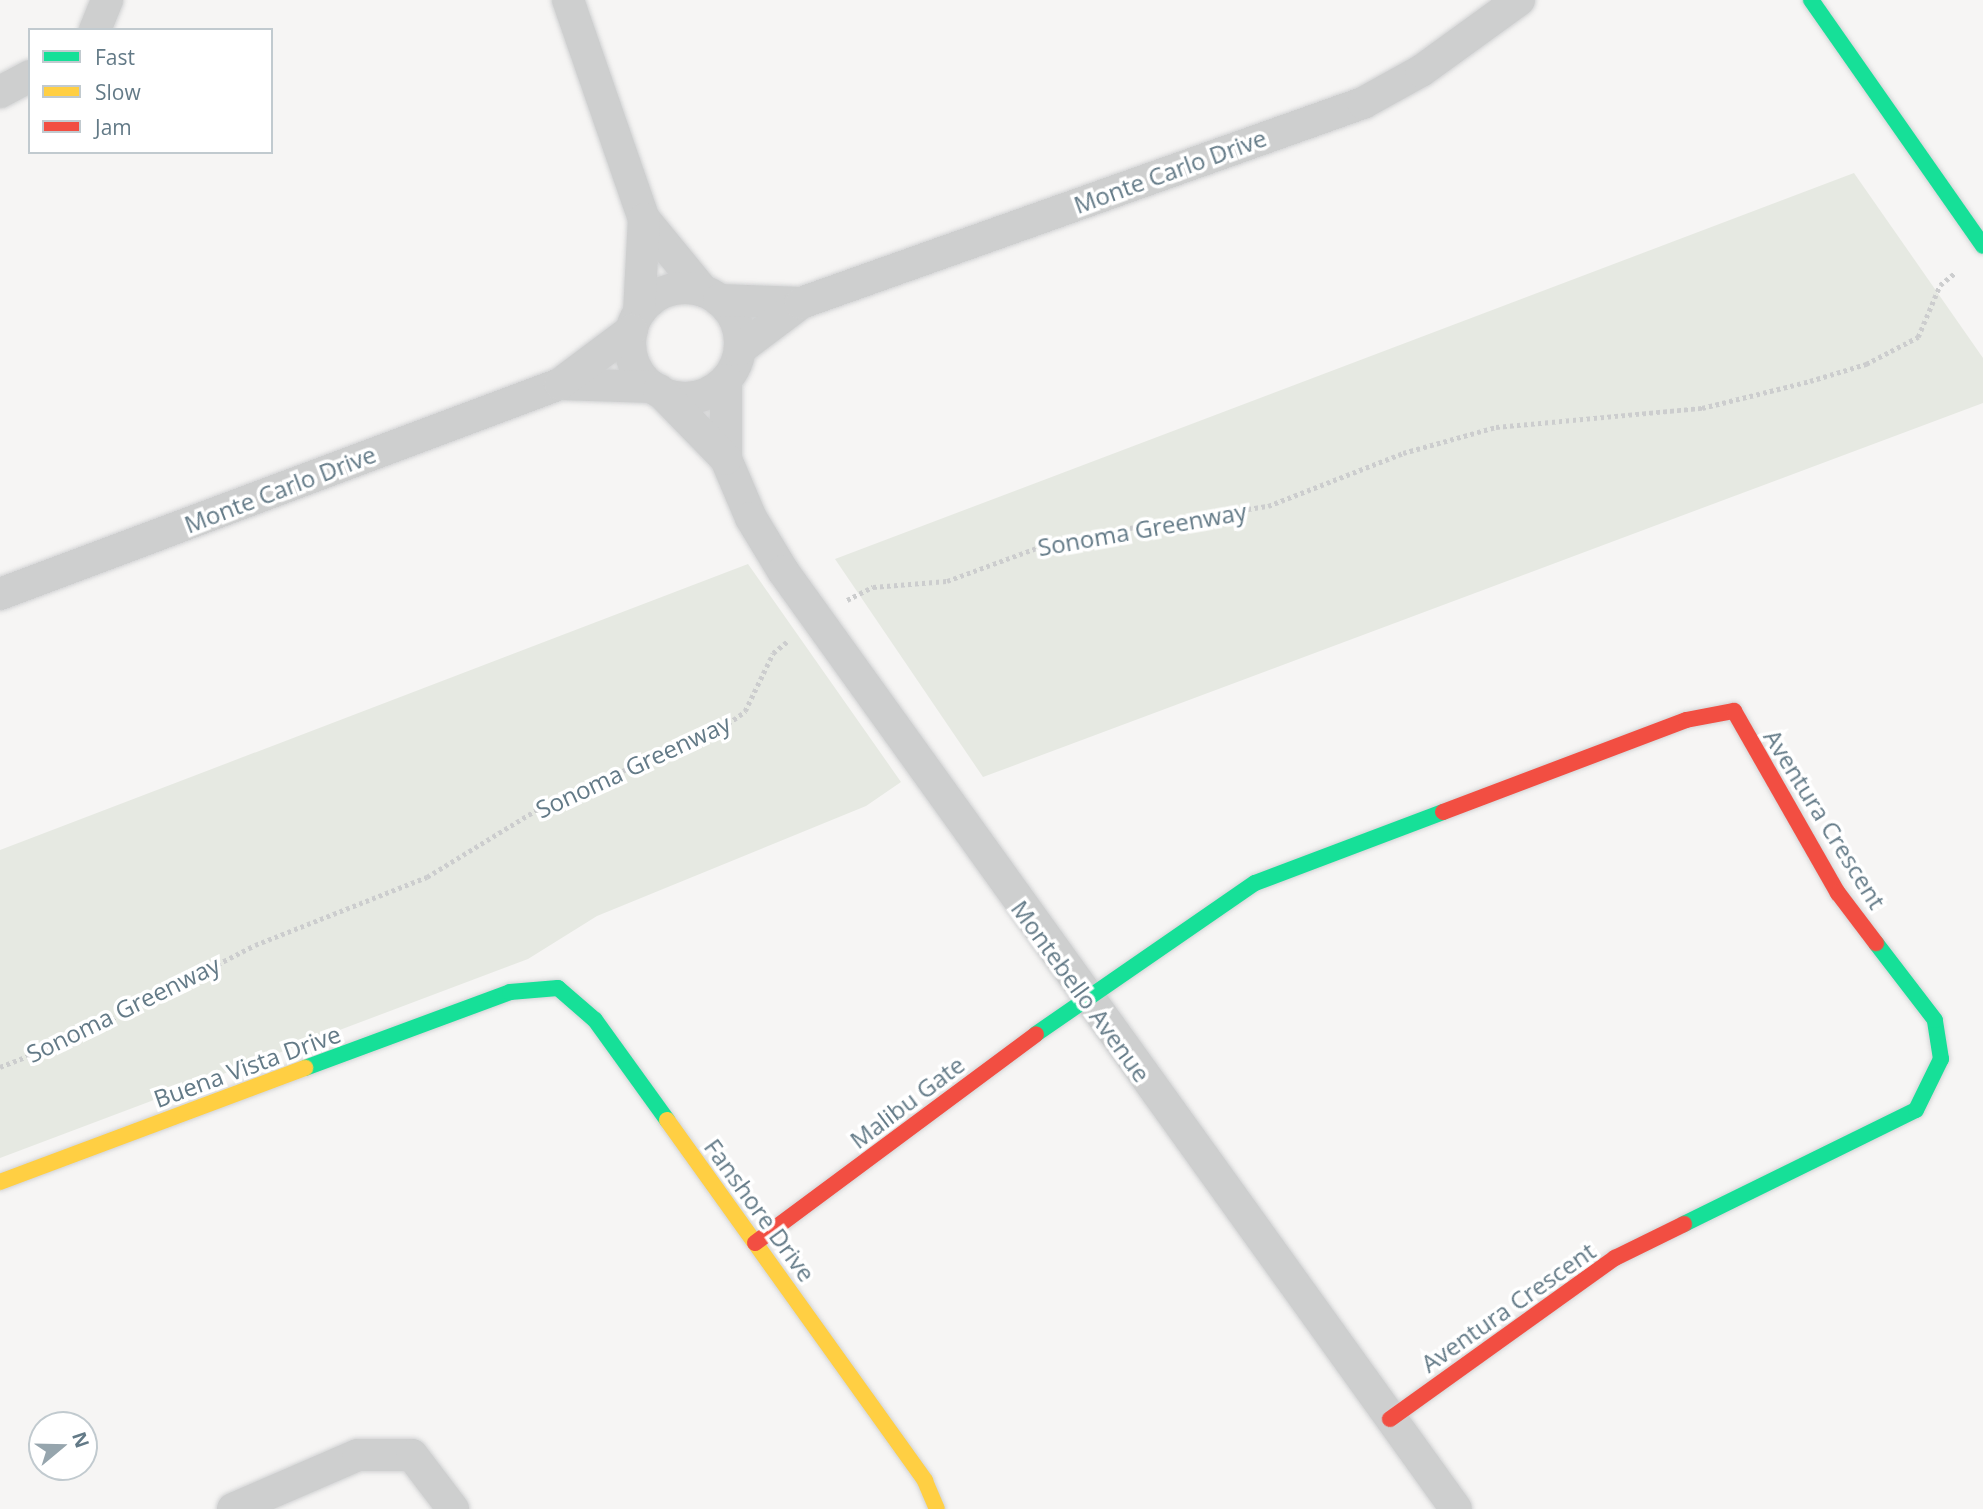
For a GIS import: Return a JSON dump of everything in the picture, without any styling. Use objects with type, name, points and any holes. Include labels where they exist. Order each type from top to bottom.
[{"type":"street","points":[[96,28],[107,0]]},
{"type":"street","points":[[568,0],[644,219],[736,322],[740,349],[726,380],[699,396],[656,389],[634,362],[644,219]]},
{"type":"street","name":"Monte Carlo Drive","points":[[740,349],[801,303],[1363,103],[1421,71],[1518,0]]},
{"type":"street","points":[[1811,0],[1983,246]]},
{"type":"street","points":[[0,92],[28,77]]},
{"type":"street","points":[[635,322],[667,291],[711,295]]},
{"type":"street","name":"Monte Carlo Drive","points":[[711,295],[801,303]]},
{"type":"street","name":"Monte Carlo Drive","points":[[0,594],[560,384],[635,322]]},
{"type":"street","name":"Montebello Avenue","points":[[726,380],[726,459]]},
{"type":"street","name":"Monte Carlo Drive","points":[[560,384],[656,389]]},
{"type":"street","name":"Montebello Avenue","points":[[656,389],[726,459],[751,519],[817,619],[1086,999],[1456,1509]]},
{"type":"street","name":"Aventura Crescent","points":[[1086,999],[1255,883],[1686,720],[1734,711],[1838,894],[1935,1020],[1941,1059],[1916,1110],[1615,1258],[1390,1419]]},
{"type":"street","name":"Fanshore Drive","points":[[510,992],[558,988],[595,1020],[925,1481],[937,1509]]},
{"type":"street","name":"Buena Vista Drive","points":[[0,1182],[510,992]]},
{"type":"street","name":"Malibu Gate","points":[[755,1243],[1086,999]]},
{"type":"street","points":[[233,1509],[358,1455],[412,1455],[453,1509]]},
{"type":"path","name":"Sonoma Greenway","points":[[0,1067],[74,1038],[255,945],[427,877],[546,804],[722,728],[745,711],[773,653],[817,619],[873,587],[947,581],[1061,539],[1268,506],[1403,453],[1496,427],[1702,408],[1866,364],[1918,337],[1940,285],[1965,265]]},
{"type":"shaded area","points":[[1854,173],[1983,358],[1983,403],[983,777],[835,559]]},
{"type":"shaded area","points":[[748,564],[901,782],[866,806],[597,916],[528,959],[0,1158],[0,850]]},
{"type":"traffic: fast","points":[[1811,0],[1983,246]]},
{"type":"traffic: fast","points":[[1036,1034],[1255,883],[1443,812]]},
{"type":"traffic: fast","points":[[1684,1224],[1916,1110],[1941,1059],[1935,1020],[1876,943]]},
{"type":"traffic: fast","points":[[305,1068],[510,992],[558,988],[595,1020],[667,1120]]},
{"type":"traffic: slow","points":[[0,1182],[305,1068]]},
{"type":"traffic: slow","points":[[667,1120],[925,1481],[937,1509]]},
{"type":"traffic: jam","points":[[1443,812],[1686,720],[1734,711],[1838,893],[1876,943]]},
{"type":"traffic: jam","points":[[755,1243],[1036,1034]]},
{"type":"traffic: jam","points":[[1390,1419],[1615,1258],[1684,1224]]}]
